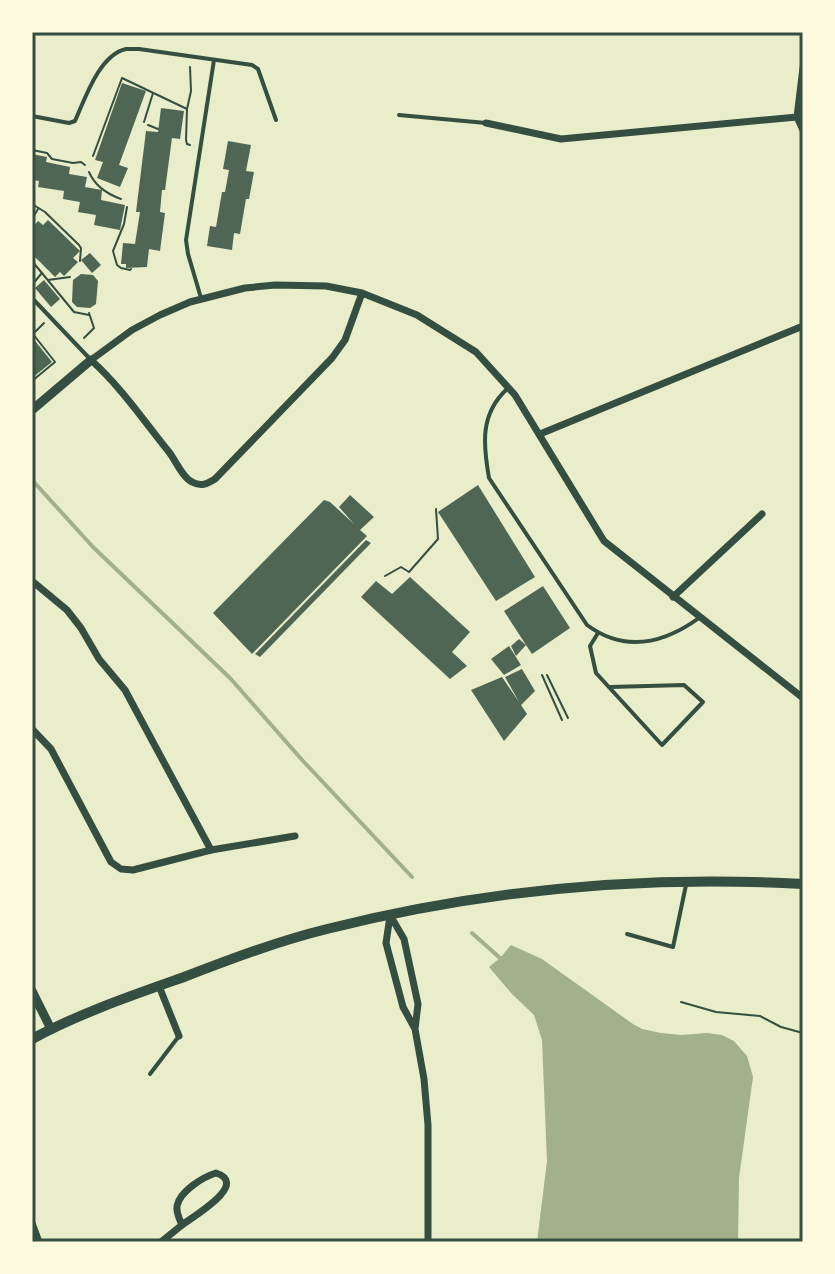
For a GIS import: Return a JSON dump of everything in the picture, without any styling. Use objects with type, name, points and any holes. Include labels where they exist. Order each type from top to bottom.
[{"type":"main road","points":[[32,1039],[159,986],[268,946],[390,915],[531,890],[755,881],[803,884]]},
{"type":"street","points":[[803,68],[797,117],[803,130]]},
{"type":"street","points":[[486,123],[561,139],[797,117]]},
{"type":"street","points":[[32,410],[132,330],[201,298],[275,285],[326,286],[362,293],[417,315],[476,352],[509,388],[604,541],[803,698]]},
{"type":"street","points":[[91,360],[106,374],[189,481],[207,485],[332,358],[345,340],[362,293]]},
{"type":"street","points":[[540,434],[803,326]]},
{"type":"street","points":[[673,597],[762,514]]},
{"type":"street","points":[[32,581],[67,610],[99,659],[125,690],[211,850]]},
{"type":"street","points":[[32,729],[51,749],[111,862],[121,869],[133,870],[211,850],[295,836]]},
{"type":"street","points":[[390,915],[386,943],[403,1007],[415,1029]]},
{"type":"street","points":[[390,915],[404,939],[418,1004],[415,1029],[428,1125],[428,1242]]},
{"type":"street","points":[[159,986],[179,1036]]},
{"type":"street","points":[[32,991],[51,1029]]},
{"type":"street","points":[[161,1242],[221,1197],[227,1181],[223,1176],[216,1173],[209,1175],[184,1193],[177,1203],[182,1225]]},
{"type":"street","points":[[32,1223],[39,1242]]},
{"type":"lane","points":[[32,116],[69,123],[75,121],[99,70],[107,61],[125,49],[139,49],[252,65],[258,69],[276,120]]},
{"type":"lane","points":[[201,298],[186,240],[214,60]]},
{"type":"lane","points":[[399,115],[486,123]]},
{"type":"lane","points":[[32,298],[91,360]]},
{"type":"lane","points":[[509,388],[496,400],[487,421],[484,450],[489,478],[587,625],[601,636],[626,642],[647,641],[680,632],[700,618]]},
{"type":"lane","points":[[598,633],[590,646],[596,673],[662,745],[703,702],[684,685],[610,687]]},
{"type":"lane","points":[[627,934],[673,947],[686,883]]},
{"type":"lane","points":[[150,1074],[179,1036]]},
{"type":"path","points":[[190,57],[191,91],[186,140],[187,144],[199,147]]},
{"type":"path","points":[[93,156],[122,78],[187,109]]},
{"type":"path","points":[[144,122],[153,93]]},
{"type":"path","points":[[148,125],[158,129]]},
{"type":"path","points":[[32,139],[32,148],[47,153],[52,159],[85,165]]},
{"type":"path","points":[[89,172],[105,192],[121,199]]},
{"type":"path","points":[[32,204],[79,245],[80,261]]},
{"type":"path","points":[[127,207],[113,251],[117,265],[125,270],[131,269]]},
{"type":"path","points":[[32,219],[39,208]]},
{"type":"path","points":[[32,261],[74,312],[89,314],[93,330],[76,345]]},
{"type":"path","points":[[32,285],[41,274]]},
{"type":"path","points":[[48,280],[70,277]]},
{"type":"path","points":[[32,381],[55,362],[33,333],[51,317]]},
{"type":"path","points":[[385,576],[401,567],[409,572],[438,539],[436,509]]},
{"type":"path","points":[[562,720],[544,675],[568,718]]},
{"type":"path","points":[[681,1002],[716,1012],[760,1016],[781,1027],[803,1033]]},
{"type":"shaded area","points":[[511,945],[542,959],[642,1029],[681,1035],[722,1035],[734,1041],[747,1056],[753,1077],[739,1178],[738,1242],[537,1242],[547,1161],[542,1040],[534,1015],[489,967]]},
{"type":"building","points":[[122,83],[146,91],[119,165],[128,168],[120,187],[97,178],[103,162],[95,160]]},
{"type":"building","points":[[161,108],[184,111],[180,139],[172,138],[165,190],[162,190],[160,212],[165,213],[160,251],[149,249],[147,267],[126,268],[126,264],[121,264],[123,243],[135,244],[146,131],[158,132]]},
{"type":"building","points":[[228,141],[251,145],[246,171],[254,172],[240,234],[234,233],[232,250],[207,246],[210,226],[216,227],[222,192],[225,192],[229,170],[223,169]]},
{"type":"building","points":[[32,154],[47,157],[46,162],[70,167],[69,174],[87,177],[85,187],[102,190],[101,200],[125,205],[120,230],[94,225],[96,215],[78,212],[80,202],[63,199],[64,191],[38,187],[39,181],[32,180]]},
{"type":"building","points":[[48,220],[80,251],[73,258],[78,262],[64,276],[60,272],[55,277],[32,254],[32,228],[38,221],[43,225]]},
{"type":"building","points":[[90,253],[101,265],[92,273],[81,260]]},
{"type":"building","points":[[81,274],[93,275],[98,281],[96,304],[90,308],[77,307],[72,302],[73,280]]},
{"type":"building","points":[[44,280],[60,299],[51,307],[35,288]]},
{"type":"building","points":[[32,337],[52,362],[32,378]]},
{"type":"building","points":[[478,485],[535,577],[496,601],[438,512]]},
{"type":"building","points":[[350,495],[374,517],[360,530],[367,536],[252,654],[213,613],[324,500],[354,524],[339,507]]},
{"type":"building","points":[[366,540],[371,543],[260,657],[255,654]]},
{"type":"building","points":[[410,577],[470,632],[452,652],[467,666],[450,679],[361,597],[376,581],[392,594]]},
{"type":"building","points":[[543,586],[570,628],[532,654],[504,611]]},
{"type":"building","points":[[519,639],[526,645],[516,656],[511,646]]},
{"type":"building","points":[[509,646],[521,665],[504,675],[491,659]]},
{"type":"building","points":[[522,669],[535,691],[521,705],[527,714],[504,741],[471,690],[502,677],[519,702],[505,677]]},
{"type":"waterway","points":[[32,480],[93,547],[230,678],[412,877]]},
{"type":"waterway","points":[[472,933],[500,958]]}]
